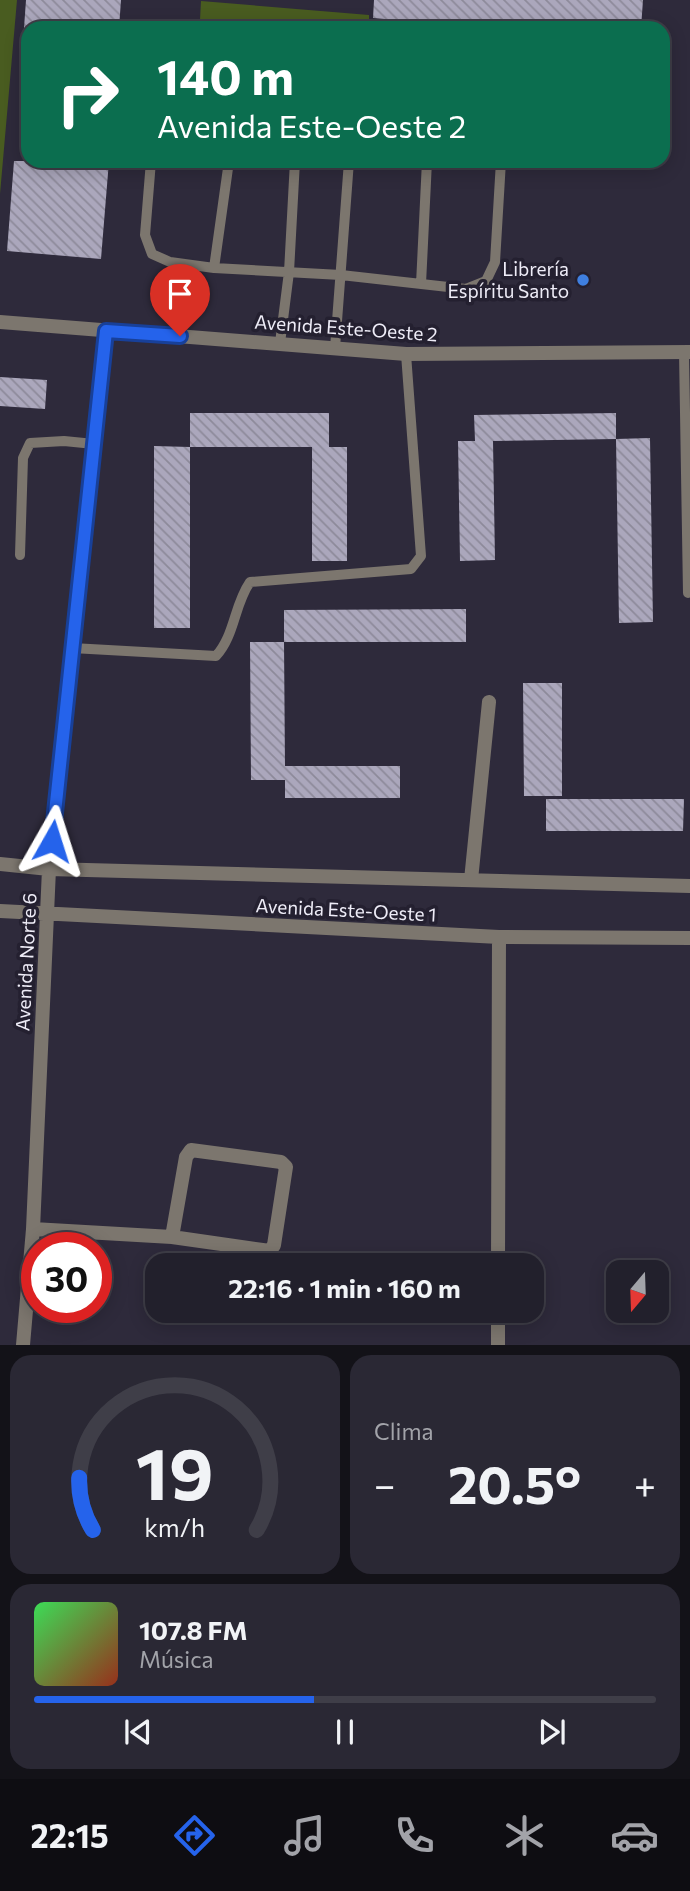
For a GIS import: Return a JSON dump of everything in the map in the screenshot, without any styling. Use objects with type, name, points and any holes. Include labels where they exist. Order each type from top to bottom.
[{"type":"street","name":"Avenida Este-Oeste 2","points":[[0,322],[406,354],[687,352]]},
{"type":"street","name":"Avenida Norte 6","points":[[23,1345],[33,1229],[49,869],[106,331]]},
{"type":"street","points":[[471,880],[489,702]]},
{"type":"street","points":[[0,864],[49,869],[690,886]]},
{"type":"street","name":"Avenida Este-Oeste 1","points":[[0,911],[499,937],[690,938]]},
{"type":"street","points":[[498,1253],[499,937]]},
{"type":"street","points":[[33,1229],[172,1237],[270,1251],[275,1244],[286,1167],[281,1162],[191,1150],[186,1157],[172,1237]]},
{"type":"street","points":[[498,1323],[498,1345]]},
{"type":"lane","points":[[150,168],[145,235],[152,254],[170,262],[214,268],[341,275],[466,289],[486,281],[495,262],[501,168]]},
{"type":"lane","points":[[214,268],[228,168]]},
{"type":"lane","points":[[280,343],[289,272],[295,168]]},
{"type":"lane","points":[[335,348],[349,168]]},
{"type":"lane","points":[[421,285],[427,168]]},
{"type":"lane","points":[[687,352],[688,593]]},
{"type":"lane","points":[[72,648],[216,656],[226,644],[242,593],[250,582],[411,569],[421,556],[406,354]]},
{"type":"lane","points":[[20,555],[23,458],[30,443],[64,441],[94,444]]},
{"type":"green space","points":[[0,0],[17,0],[0,194]]},
{"type":"green space","points":[[201,1],[369,15],[369,21],[200,20]]},
{"type":"building","points":[[26,0],[121,0],[120,21],[24,21]]},
{"type":"building","points":[[374,0],[643,0],[642,21],[408,21],[373,18]]},
{"type":"building","points":[[14,161],[21,161],[21,168],[108,168],[101,259],[7,251]]},
{"type":"building","points":[[0,377],[47,380],[45,409],[0,406]]},
{"type":"building","points":[[190,413],[329,413],[329,447],[190,447]]},
{"type":"building","points":[[616,413],[616,439],[493,441],[495,560],[460,561],[458,441],[475,441],[474,415]]},
{"type":"building","points":[[650,438],[653,622],[619,623],[616,439]]},
{"type":"building","points":[[154,446],[190,447],[190,628],[154,628]]},
{"type":"building","points":[[312,447],[347,447],[347,561],[312,561]]},
{"type":"building","points":[[466,609],[466,642],[284,642],[284,610]]},
{"type":"building","points":[[250,642],[284,642],[285,766],[400,766],[400,798],[285,798],[285,780],[251,780]]},
{"type":"building","points":[[523,683],[562,683],[562,796],[524,796]]},
{"type":"building","points":[[546,799],[684,799],[683,831],[546,831]]},
{"type":"place","name":"Librería Espíritu Santo","points":[[583,280]]},
{"type":"route","points":[[52,841],[106,331],[180,336]]}]
